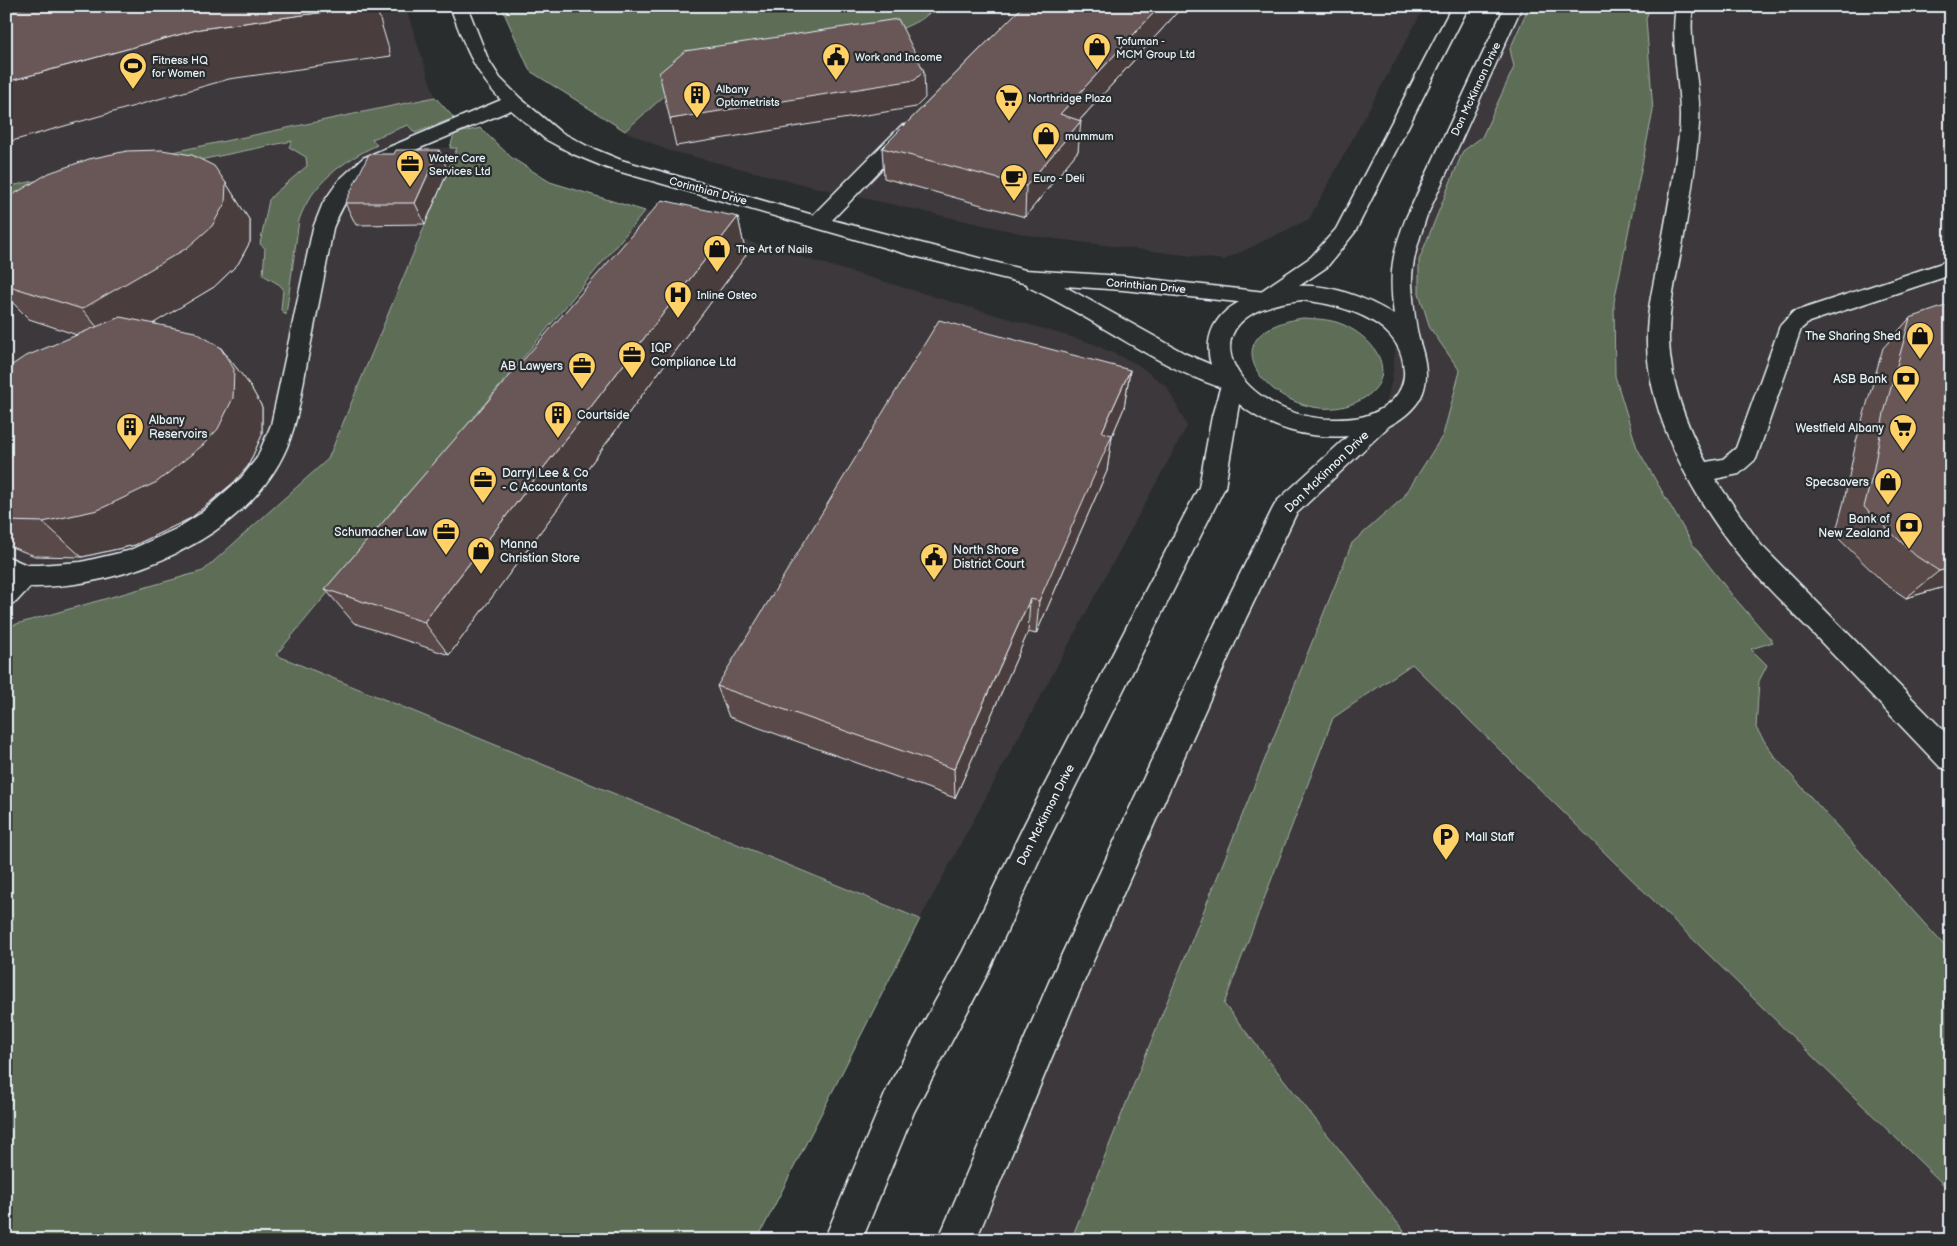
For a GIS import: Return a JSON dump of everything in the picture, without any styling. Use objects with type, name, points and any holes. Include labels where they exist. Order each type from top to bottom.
[{"type":"main road","name":"Corinthian Drive","points":[[458,6],[479,59],[493,81],[513,102],[552,135],[580,150],[614,164],[818,222],[1025,276],[1266,298]]},
{"type":"main road","points":[[1266,298],[1302,293],[1338,298],[1372,311],[1399,332],[1409,344],[1416,365],[1415,386],[1408,399],[1397,410],[1382,419],[1364,425],[1344,428],[1323,428],[1280,418],[1261,409],[1232,384],[1220,360],[1221,337],[1225,327],[1242,310],[1266,298],[1319,262],[1346,232],[1461,6]]},
{"type":"main road","name":"Don McKinnon Drive","points":[[1409,344],[1401,284],[1405,248],[1416,218],[1514,6]]},
{"type":"main road","points":[[1685,6],[1683,41],[1692,105],[1684,174],[1660,311],[1658,344],[1660,371],[1667,398],[1698,472],[1726,518],[1752,552],[1951,758]]},
{"type":"main road","points":[[12,579],[110,568],[153,552],[193,532],[224,509],[252,484],[271,456],[283,425],[323,228],[333,204],[346,184],[357,172],[379,158],[513,102]]},
{"type":"main road","points":[[818,222],[919,118]]},
{"type":"main road","points":[[1698,472],[1730,467],[1747,453],[1790,326],[1801,317],[1951,267]]},
{"type":"main road","name":"Corinthian Drive","points":[[1025,276],[1068,297],[1178,360],[1232,384]]},
{"type":"main road","name":"Don McKinnon Drive","points":[[843,1240],[901,1100],[975,963],[1036,833],[1212,487],[1224,416],[1232,384]]},
{"type":"main road","name":"Don McKinnon Drive","points":[[957,1240],[1061,994],[1232,618],[1286,508],[1382,419]]},
{"type":"shaded area","points":[[6,6],[405,6],[435,97],[6,187]]},
{"type":"shaded area","points":[[938,6],[1425,6],[1309,219],[1224,260],[1033,236],[814,187],[667,150],[625,131],[691,72],[922,19]]},
{"type":"shaded area","points":[[1514,6],[1951,6],[1951,1240],[957,1240],[1286,508],[1382,419],[1392,380],[1405,248]]},
{"type":"shaded area","points":[[402,119],[415,133],[408,137],[420,149],[458,147],[328,459],[203,571],[6,627],[6,200]]},
{"type":"shaded area","points":[[645,211],[1091,343],[1137,364],[1167,387],[1187,426],[920,919],[276,655]]},
{"type":"green space","points":[[501,6],[938,6],[922,19],[883,38],[691,72],[625,131],[530,71]]},
{"type":"green space","points":[[1529,6],[1650,6],[1646,19],[1653,111],[1614,302],[1615,376],[1637,448],[1693,545],[1732,595],[1773,642],[1751,649],[1767,665],[1759,681],[1756,728],[1774,756],[1951,953],[1951,1192],[1412,664],[1333,718],[1224,1004],[1411,1240],[1071,1240],[1352,543],[1403,498],[1443,435],[1460,371],[1430,328],[1419,293],[1419,260],[1463,151],[1482,137],[1514,67],[1510,49]]},
{"type":"green space","points":[[435,97],[454,118],[415,133],[408,125],[372,139],[377,145],[341,166],[320,184],[312,195],[299,220],[286,315],[281,310],[283,289],[280,285],[263,275],[265,248],[260,244],[269,200],[307,166],[306,157],[289,147],[292,141],[6,200],[6,187]]},
{"type":"green space","points":[[480,128],[512,158],[550,182],[645,211],[276,655],[920,919],[757,1240],[6,1240],[6,627],[203,571],[328,459],[457,148],[450,148],[454,134]]},
{"type":"green space","points":[[1303,318],[1339,323],[1358,333],[1369,343],[1377,354],[1381,365],[1381,377],[1376,388],[1365,397],[1349,405],[1323,408],[1298,403],[1277,391],[1260,376],[1252,358],[1255,341],[1271,327]]},
{"type":"building","points":[[33,6],[369,6],[200,29],[6,82],[6,12]]},
{"type":"building","name":"Northridge Plaza","points":[[1023,6],[1160,6],[1060,114],[1081,121],[1026,186],[882,148]]},
{"type":"building","points":[[898,19],[924,71],[915,80],[670,119],[659,73],[685,51]]},
{"type":"building","points":[[162,150],[192,155],[214,166],[226,183],[225,203],[212,226],[187,248],[82,309],[6,285],[6,200],[49,173],[89,159],[127,151]]},
{"type":"building","points":[[396,150],[439,150],[415,203],[345,203],[369,154],[394,154]]},
{"type":"building","points":[[662,200],[738,217],[424,622],[325,589]]},
{"type":"building","name":"Westfield Albany","points":[[1951,304],[1951,568],[1939,571],[1916,556],[1864,507],[1873,473],[1884,413],[1910,318]]},
{"type":"building","name":"Albany Reservoirs","points":[[120,317],[195,332],[220,347],[234,369],[233,398],[218,429],[203,445],[157,482],[98,510],[43,522],[6,521],[6,369],[24,357]]},
{"type":"building","name":"North Shore District Court","points":[[939,320],[1130,370],[1102,432],[1112,435],[1039,601],[1030,599],[954,769],[717,686]]},
{"type":"place","name":"Tofuman - MCM Group Ltd","points":[[1097,71]]},
{"type":"place","name":"Work and Income","points":[[836,81]]},
{"type":"place","name":"Fitness HQ for Women","points":[[133,90]]},
{"type":"place","name":"Albany Optometrists","points":[[697,119]]},
{"type":"place","name":"Northridge Plaza","points":[[1009,122]]},
{"type":"place","name":"mummum","points":[[1046,160]]},
{"type":"place","name":"Water Care Services Ltd","points":[[410,188]]},
{"type":"place","name":"Euro - Deli","points":[[1014,202]]},
{"type":"place","name":"The Art of Nails","points":[[717,273]]},
{"type":"place","name":"Inline Osteo","points":[[678,319]]},
{"type":"place","name":"The Sharing Shed","points":[[1920,360]]},
{"type":"place","name":"IQP Compliance Ltd","points":[[632,379]]},
{"type":"place","name":"AB Lawyers","points":[[582,390]]},
{"type":"place","name":"ASB Bank","points":[[1906,403]]},
{"type":"place","name":"Courtside","points":[[558,439]]},
{"type":"place","name":"Albany Reservoirs","points":[[130,451]]},
{"type":"place","name":"Westfield Albany","points":[[1903,452]]},
{"type":"place","name":"Darryl Lee & Co - C Accountants","points":[[483,504]]},
{"type":"place","name":"Specsavers","points":[[1888,506]]},
{"type":"place","name":"Bank of New Zealand","points":[[1909,550]]},
{"type":"place","name":"Schumacher Law","points":[[446,556]]},
{"type":"place","name":"Manna Christian Store","points":[[481,575]]},
{"type":"place","name":"North Shore District Court","points":[[934,581]]},
{"type":"place","name":"Mall Staff","points":[[1446,861]]}]
